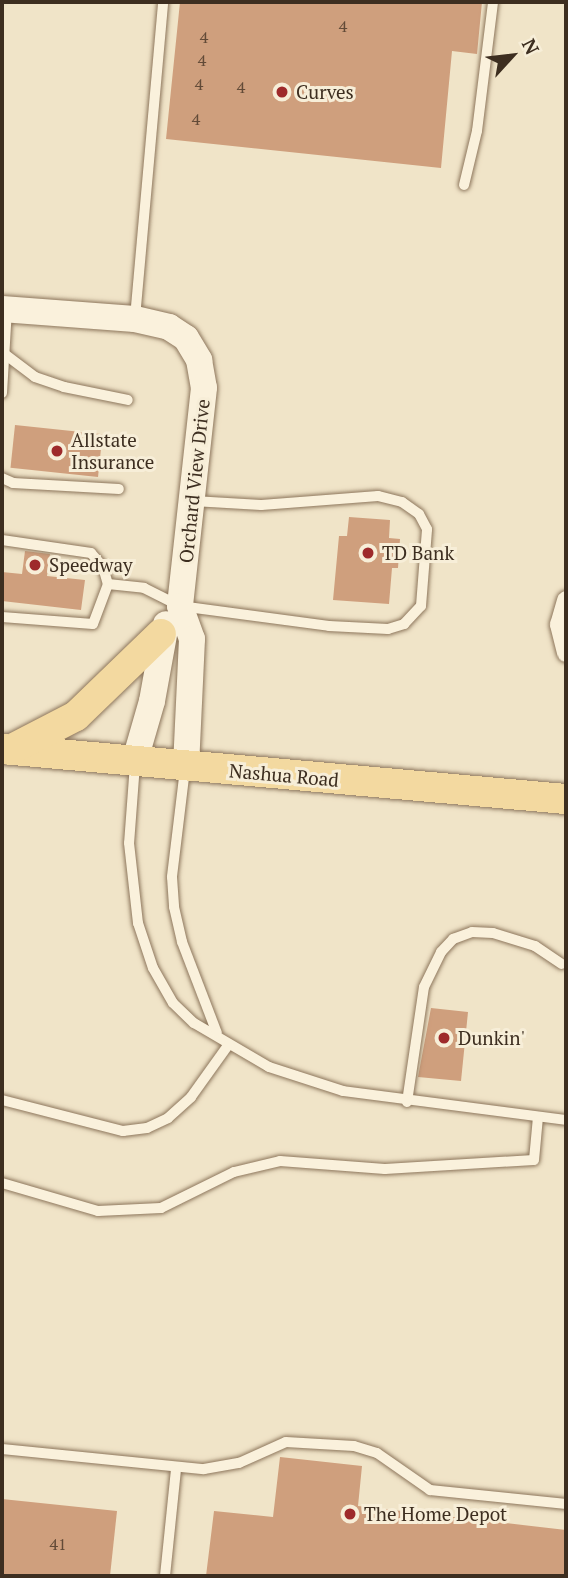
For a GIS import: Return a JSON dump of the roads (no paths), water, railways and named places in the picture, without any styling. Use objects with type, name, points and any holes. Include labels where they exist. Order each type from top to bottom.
[{"type":"main road","points":[[6,750],[76,716],[161,634]]},
{"type":"main road","name":"Nashua Road","points":[[6,750],[566,799]]},
{"type":"street","name":"Orchard View Drive","points":[[4,309],[135,319],[169,327],[186,338],[199,360],[204,388],[194,501],[180,606],[161,634],[152,701],[135,760]]},
{"type":"street","points":[[566,600],[559,624],[566,652]]},
{"type":"street","name":"Orchard View Drive","points":[[180,606],[192,639],[186,766]]},
{"type":"lane","points":[[135,319],[163,2]]},
{"type":"lane","points":[[464,185],[477,131],[493,2]]},
{"type":"lane","points":[[2,393],[6,355],[4,309]]},
{"type":"lane","points":[[6,355],[35,377],[64,387],[128,400]]},
{"type":"lane","points":[[2,478],[119,489]]},
{"type":"lane","points":[[108,584],[144,588],[180,606],[328,626],[388,629],[404,624],[421,607],[429,548],[419,514],[402,502],[378,496],[261,505],[194,501]]},
{"type":"lane","points":[[2,540],[91,553],[103,567],[108,584],[93,624],[2,617]]},
{"type":"lane","points":[[135,760],[129,842],[138,923],[153,968],[173,1003],[194,1023],[217,1033],[229,1044],[269,1067],[343,1091],[407,1102],[566,1119]]},
{"type":"lane","points":[[186,766],[172,877],[174,906],[217,1033]]},
{"type":"lane","points":[[407,1102],[424,987],[441,952],[453,939],[472,932],[494,933],[535,946],[562,964]]},
{"type":"lane","points":[[2,1100],[123,1131],[147,1128],[168,1118],[191,1097],[229,1044]]},
{"type":"lane","points":[[2,1183],[98,1211],[162,1208],[234,1172],[279,1161],[385,1169],[534,1160],[538,1117]]},
{"type":"lane","points":[[2,1449],[176,1469],[239,1463],[286,1442],[354,1446],[377,1453],[430,1490],[566,1504]]},
{"type":"lane","points":[[165,1576],[176,1469]]},
{"type":"place","name":"Curves","points":[[282,92]]},
{"type":"place","name":"Allstate Insurance","points":[[57,451]]},
{"type":"place","name":"TD Bank","points":[[368,553]]},
{"type":"place","name":"Speedway","points":[[35,565]]},
{"type":"place","name":"Dunkin'","points":[[444,1038]]},
{"type":"place","name":"The Home Depot","points":[[350,1514]]}]
